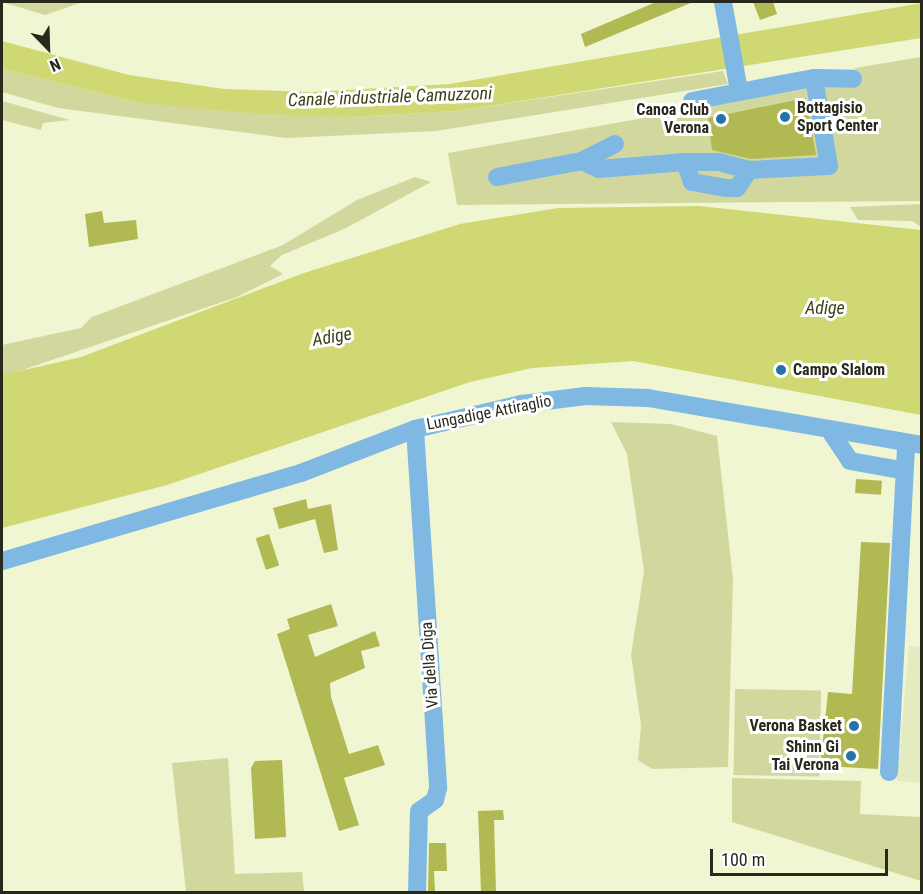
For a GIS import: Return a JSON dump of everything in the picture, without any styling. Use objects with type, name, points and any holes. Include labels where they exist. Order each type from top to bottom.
[{"type":"street","points":[[723,2],[737,85]]},
{"type":"street","points":[[582,161],[599,169],[685,162],[719,162],[749,170],[829,166],[814,78]]},
{"type":"street","points":[[692,101],[737,85],[814,78],[853,79]]},
{"type":"street","points":[[497,177],[582,161],[615,144]]},
{"type":"street","points":[[685,162],[692,182],[724,188],[736,188],[749,170]]},
{"type":"street","name":"Lungadige Attiraglio","points":[[2,561],[301,473],[415,429],[511,406],[585,396],[648,398],[832,434],[914,445]]},
{"type":"street","name":"Via della Diga","points":[[415,429],[438,788],[435,800],[418,811],[417,892]]},
{"type":"street","points":[[832,434],[850,461],[901,470]]},
{"type":"street","points":[[889,772],[901,470],[914,445]]},
{"type":"shaded area","points":[[2,2],[83,2],[45,15]]},
{"type":"shaded area","name":"Bottagisio Sport Center","points":[[921,57],[921,201],[457,205],[448,153],[856,80],[855,68]]},
{"type":"shaded area","points":[[2,69],[139,103],[349,117],[457,111],[723,71],[728,84],[436,131],[286,138],[58,108],[2,92]]},
{"type":"shaded area","points":[[2,101],[70,120],[43,123],[41,130],[2,120]]},
{"type":"shaded area","points":[[415,177],[431,182],[344,229],[282,255],[270,266],[283,274],[237,297],[2,377],[2,345],[81,328],[92,317],[283,245],[357,200]]},
{"type":"shaded area","points":[[921,204],[921,227],[912,221],[858,220],[850,207]]},
{"type":"shaded area","points":[[611,422],[671,424],[717,436],[733,579],[728,767],[652,769],[638,760],[641,725],[631,655],[644,571],[627,454]]},
{"type":"shaded area","points":[[909,646],[921,647],[921,783],[897,781]]},
{"type":"shaded area","points":[[735,689],[821,691],[819,776],[733,775]]},
{"type":"shaded area","points":[[228,758],[235,874],[302,872],[304,892],[186,892],[172,763]]},
{"type":"shaded area","points":[[732,778],[861,781],[860,814],[921,817],[921,881],[732,822]]},
{"type":"water","name":"Canale industriale Camuzzoni","points":[[922,3],[921,38],[457,111],[349,117],[249,113],[139,103],[2,69],[2,41],[129,75],[224,89],[311,92],[450,84]]},
{"type":"water","name":"Adige","points":[[699,206],[921,230],[921,415],[633,361],[532,368],[470,382],[167,485],[2,528],[2,375],[81,357],[304,273],[460,224],[558,208]]},
{"type":"building","points":[[656,2],[693,2],[585,47],[581,34]]},
{"type":"building","points":[[753,2],[773,2],[777,14],[760,20]]},
{"type":"building","points":[[806,98],[816,155],[751,159],[712,150],[708,118]]},
{"type":"building","points":[[102,211],[104,223],[136,220],[138,239],[89,247],[85,214]]},
{"type":"building","points":[[856,479],[882,481],[881,495],[855,493]]},
{"type":"building","points":[[306,499],[308,509],[331,504],[338,550],[324,553],[315,519],[279,529],[273,508]]},
{"type":"building","points":[[269,534],[279,565],[266,570],[256,538]]},
{"type":"building","points":[[861,542],[890,543],[878,769],[824,766],[821,758],[828,692],[852,694]]},
{"type":"building","points":[[331,604],[338,626],[308,635],[315,657],[375,631],[380,646],[361,651],[365,668],[330,683],[331,697],[349,754],[378,745],[385,765],[344,778],[359,825],[339,831],[277,634],[290,629],[287,619]]},
{"type":"building","points":[[282,760],[286,837],[255,839],[251,768],[255,761]]},
{"type":"building","points":[[503,810],[504,820],[494,820],[496,892],[481,892],[478,811]]},
{"type":"building","points":[[429,843],[446,843],[447,871],[434,871],[435,892],[428,892]]},
{"type":"place","name":"Bottagisio Sport Center","points":[[785,117]]},
{"type":"place","name":"Canoa Club Verona","points":[[721,119]]},
{"type":"place","name":"Campo Slalom","points":[[781,370]]},
{"type":"place","name":"Verona Basket","points":[[854,726]]},
{"type":"place","name":"Shinn Gi Tai Verona","points":[[851,756]]}]
